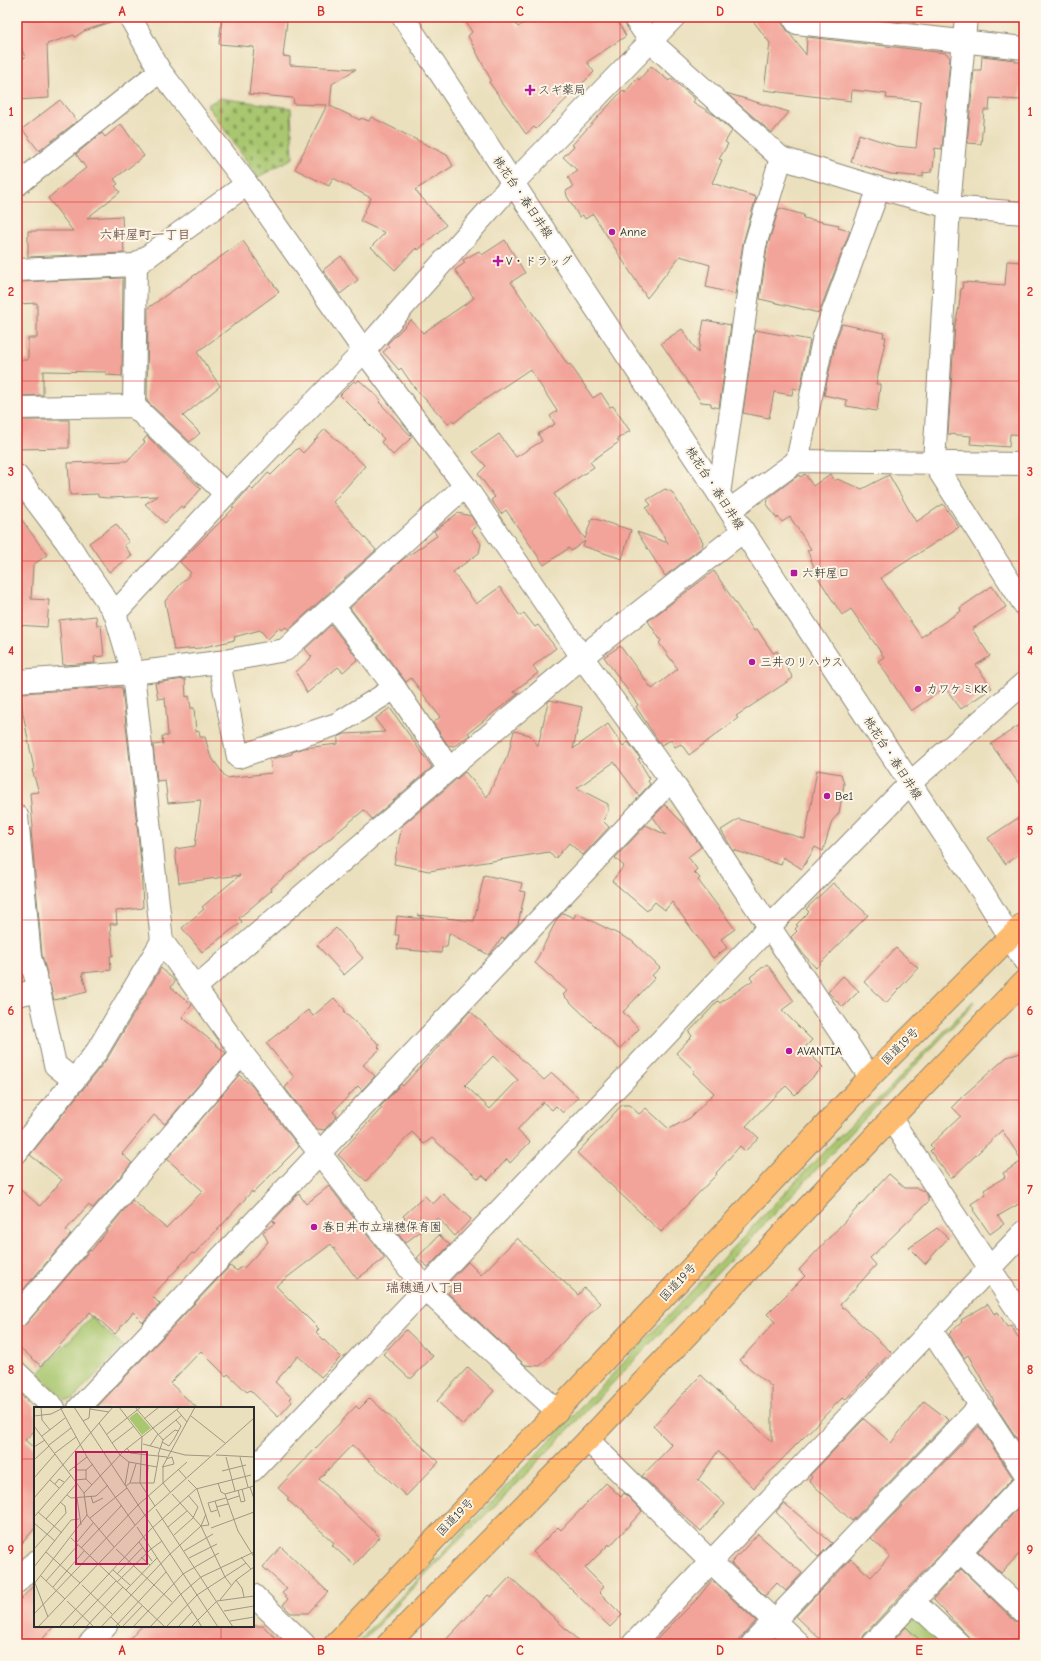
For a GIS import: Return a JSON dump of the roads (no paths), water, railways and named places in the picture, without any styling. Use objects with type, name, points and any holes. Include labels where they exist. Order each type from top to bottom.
[{"type":"highway","name":"国道19号","points":[[335,1644],[557,1411],[870,1077],[1017,930]]},
{"type":"highway","points":[[388,1644],[588,1440],[891,1119],[1024,981]]},
{"type":"street","points":[[130,17],[160,71],[247,184],[364,351],[465,486],[582,657],[671,780],[768,928],[870,1077]]},
{"type":"street","name":"桃花台・春日井線","points":[[403,17],[910,783],[1017,930],[1024,960]]},
{"type":"street","points":[[634,17],[651,42],[781,158],[879,188],[949,207],[1024,213]]},
{"type":"street","points":[[115,613],[226,494],[364,351],[513,183],[674,17]]},
{"type":"street","points":[[793,17],[797,23],[1024,48]]},
{"type":"street","points":[[966,17],[949,207],[934,463],[1024,604]]},
{"type":"street","points":[[17,185],[160,71]]},
{"type":"street","points":[[724,502],[755,245],[781,158]]},
{"type":"street","points":[[17,270],[136,266],[247,184]]},
{"type":"street","points":[[797,461],[824,336],[879,188]]},
{"type":"street","points":[[134,406],[136,266]]},
{"type":"street","points":[[17,408],[134,406],[226,494]]},
{"type":"street","points":[[724,502],[797,461],[1024,464]]},
{"type":"street","points":[[17,476],[66,541],[115,613],[134,673],[162,941],[242,1053],[425,1289],[557,1411]]},
{"type":"street","points":[[17,681],[134,673],[219,662],[285,650],[465,486]]},
{"type":"street","points":[[196,987],[449,769],[582,657],[743,531]]},
{"type":"street","points":[[333,606],[395,688],[449,769]]},
{"type":"street","points":[[219,662],[238,758],[338,724],[395,688]]},
{"type":"street","points":[[254,1469],[768,928],[910,783],[1024,683]]},
{"type":"street","points":[[80,1407],[671,780]]},
{"type":"street","points":[[17,816],[30,957],[39,990],[55,1065],[74,1080]]},
{"type":"street","points":[[17,1152],[97,1051],[162,941]]},
{"type":"street","points":[[17,995],[39,990]]},
{"type":"street","points":[[17,1316],[242,1053]]},
{"type":"street","points":[[891,1119],[1024,1320]]},
{"type":"street","points":[[633,1644],[1024,1232]]},
{"type":"street","points":[[931,1330],[1024,1472]]},
{"type":"street","points":[[18,1376],[53,1407]]},
{"type":"street","points":[[752,1644],[980,1406]]},
{"type":"street","points":[[588,1440],[710,1562],[798,1644]]},
{"type":"street","points":[[873,1644],[1024,1484]]},
{"type":"street","points":[[961,1552],[1024,1612]]},
{"type":"street","points":[[17,1582],[34,1563]]},
{"type":"street","points":[[254,1596],[304,1644]]},
{"type":"street","points":[[914,1602],[959,1644]]},
{"type":"street","points":[[89,1644],[105,1627]]},
{"type":"place","name":"スギ薬局","points":[[530,90]]},
{"type":"place","name":"Anne","points":[[612,232]]},
{"type":"place","name":"V・ドラッグ","points":[[498,261]]},
{"type":"place","name":"六軒屋口","points":[[794,573]]},
{"type":"place","name":"三井のリハウス","points":[[752,662]]},
{"type":"place","name":"カワケミKK","points":[[918,689]]},
{"type":"place","name":"Be1","points":[[827,796]]},
{"type":"place","name":"AVANTIA","points":[[789,1051]]},
{"type":"place","name":"春日井市立瑞穂保育園","points":[[314,1227]]},
{"type":"district","name":"六軒屋町一丁目","points":[[145,234]]},
{"type":"district","name":"瑞穂通八丁目","points":[[425,1287]]}]
